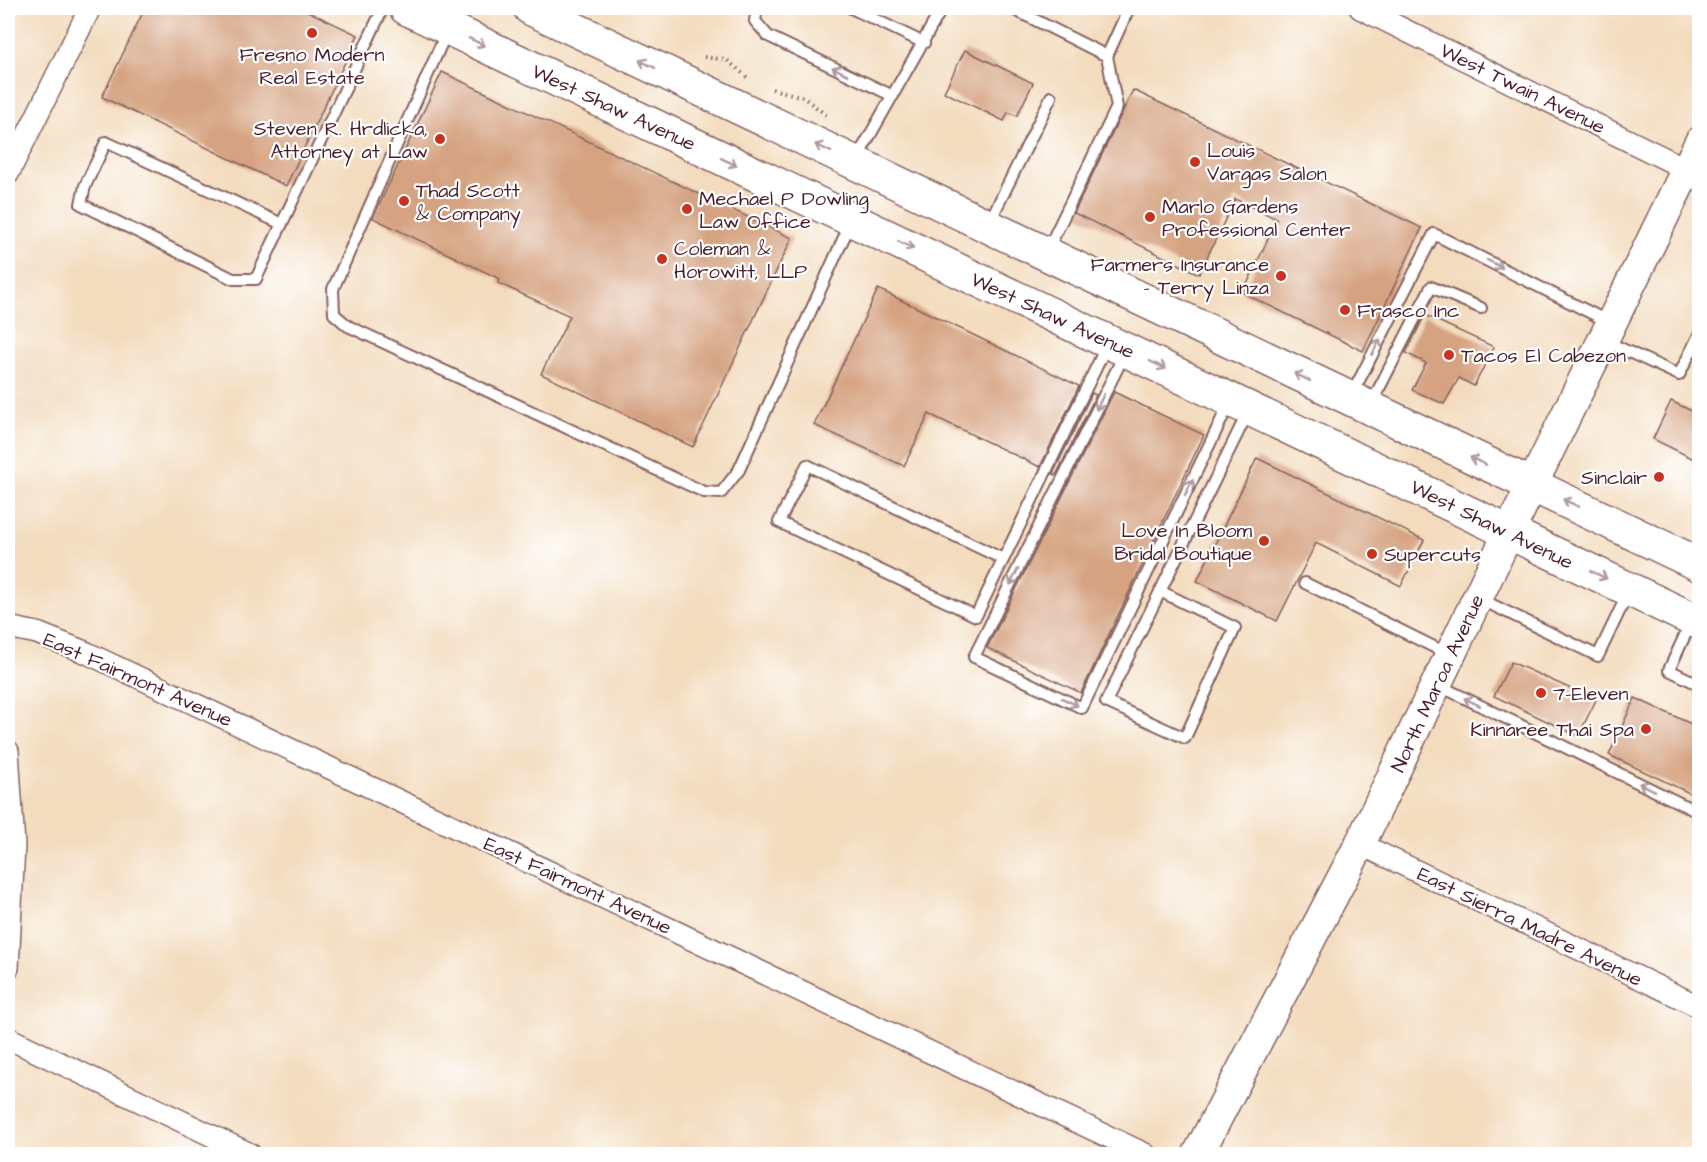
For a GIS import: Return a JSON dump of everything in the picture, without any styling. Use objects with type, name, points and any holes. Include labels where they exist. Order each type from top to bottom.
[{"type":"main road","name":"West Shaw Avenue","points":[[406,8],[1696,621]]},
{"type":"main road","points":[[530,8],[1700,565]]},
{"type":"main road","name":"North Maroa Avenue","points":[[1198,1155],[1360,844],[1531,485],[1700,142]]},
{"type":"street","points":[[8,174],[90,8]]},
{"type":"street","name":"West Twain Avenue","points":[[1360,8],[1686,169]]},
{"type":"street","name":"East Fairmont Avenue","points":[[8,627],[37,633],[87,653],[1144,1155]]},
{"type":"street","points":[[8,751],[14,845],[8,968]]},
{"type":"street","name":"East Sierra Madre Avenue","points":[[1360,844],[1700,1007]]},
{"type":"street","points":[[8,1038],[250,1155]]},
{"type":"lane","points":[[282,224],[106,142],[85,186],[81,204],[233,279],[256,279],[282,224],[383,8]]},
{"type":"lane","points":[[757,8],[755,21],[768,36],[893,96]]},
{"type":"lane","points":[[851,8],[924,43]]},
{"type":"lane","points":[[854,162],[942,8]]},
{"type":"lane","points":[[1011,8],[1107,56]]},
{"type":"lane","points":[[1046,254],[1117,107],[1107,56],[1129,8]]},
{"type":"lane","points":[[448,28],[333,289],[334,314],[348,326],[704,492],[722,493],[739,470],[852,220]]},
{"type":"lane","points":[[988,226],[1051,97]]},
{"type":"lane","points":[[1359,404],[1434,234],[1607,331],[1679,375],[1700,333]]},
{"type":"lane","points":[[1359,404],[1431,287],[1481,308]]},
{"type":"lane","points":[[1117,346],[974,657],[1082,708],[1240,404]]},
{"type":"lane","points":[[1003,559],[807,465],[778,522],[976,616],[1003,559],[1117,346]]},
{"type":"lane","points":[[1160,591],[1235,628],[1185,738],[1106,702],[1160,591],[1240,404]]},
{"type":"lane","points":[[1305,583],[1450,656]]},
{"type":"lane","points":[[1477,598],[1598,656],[1630,590]]},
{"type":"lane","points":[[1696,621],[1669,670],[1700,685]]},
{"type":"lane","points":[[1436,684],[1700,813]]},
{"type":"building","points":[[145,8],[301,8],[358,35],[286,186],[102,97]]},
{"type":"building","points":[[965,50],[1033,83],[1017,116],[1008,112],[1004,121],[944,92]]},
{"type":"building","points":[[442,72],[792,238],[693,447],[541,374],[570,316],[498,283],[500,279],[373,218]]},
{"type":"building","name":"Marlo Gardens Professional Center","points":[[1133,90],[1422,228],[1363,351],[1243,293],[1277,219],[1235,199],[1199,274],[1074,213]]},
{"type":"building","points":[[878,289],[1079,386],[1040,467],[929,414],[904,466],[814,425]]},
{"type":"building","points":[[1425,315],[1494,347],[1474,386],[1459,378],[1444,404],[1412,390],[1426,363],[1406,353]]},
{"type":"building","points":[[1114,392],[1204,435],[1081,693],[987,648]]},
{"type":"building","points":[[1092,393],[1096,395],[1056,475],[1053,474]]},
{"type":"building","points":[[1671,401],[1700,415],[1700,462],[1653,439]]},
{"type":"building","points":[[1257,458],[1424,540],[1401,586],[1316,543],[1277,621],[1197,581]]},
{"type":"building","points":[[1511,662],[1596,700],[1578,736],[1494,696]]},
{"type":"building","points":[[1635,698],[1700,728],[1700,798],[1609,755]]},
{"type":"place","name":"Fresno Modern Real Estate","points":[[312,33]]},
{"type":"place","name":"Steven R. Hrdlicka, Attorney at Law","points":[[440,139]]},
{"type":"place","name":"Louis Vargas Salon","points":[[1195,162]]},
{"type":"place","name":"Thad Scott & Company","points":[[404,201]]},
{"type":"place","name":"Mechael P Dowling Law Office","points":[[687,209]]},
{"type":"place","name":"Marlo Gardens Professional Center","points":[[1150,217]]},
{"type":"place","name":"Coleman & Horowitt, LLP","points":[[662,259]]},
{"type":"place","name":"Farmers Insurance - Terry Linza","points":[[1281,276]]},
{"type":"place","name":"Frasco Inc","points":[[1345,310]]},
{"type":"place","name":"Tacos El Cabezon","points":[[1449,355]]},
{"type":"place","name":"Sinclair","points":[[1659,477]]},
{"type":"place","name":"Love In Bloom Bridal Boutique","points":[[1264,541]]},
{"type":"place","name":"Supercuts","points":[[1372,554]]},
{"type":"place","name":"7-Eleven","points":[[1541,693]]},
{"type":"place","name":"Kinnaree Thai Spa","points":[[1646,729]]}]
